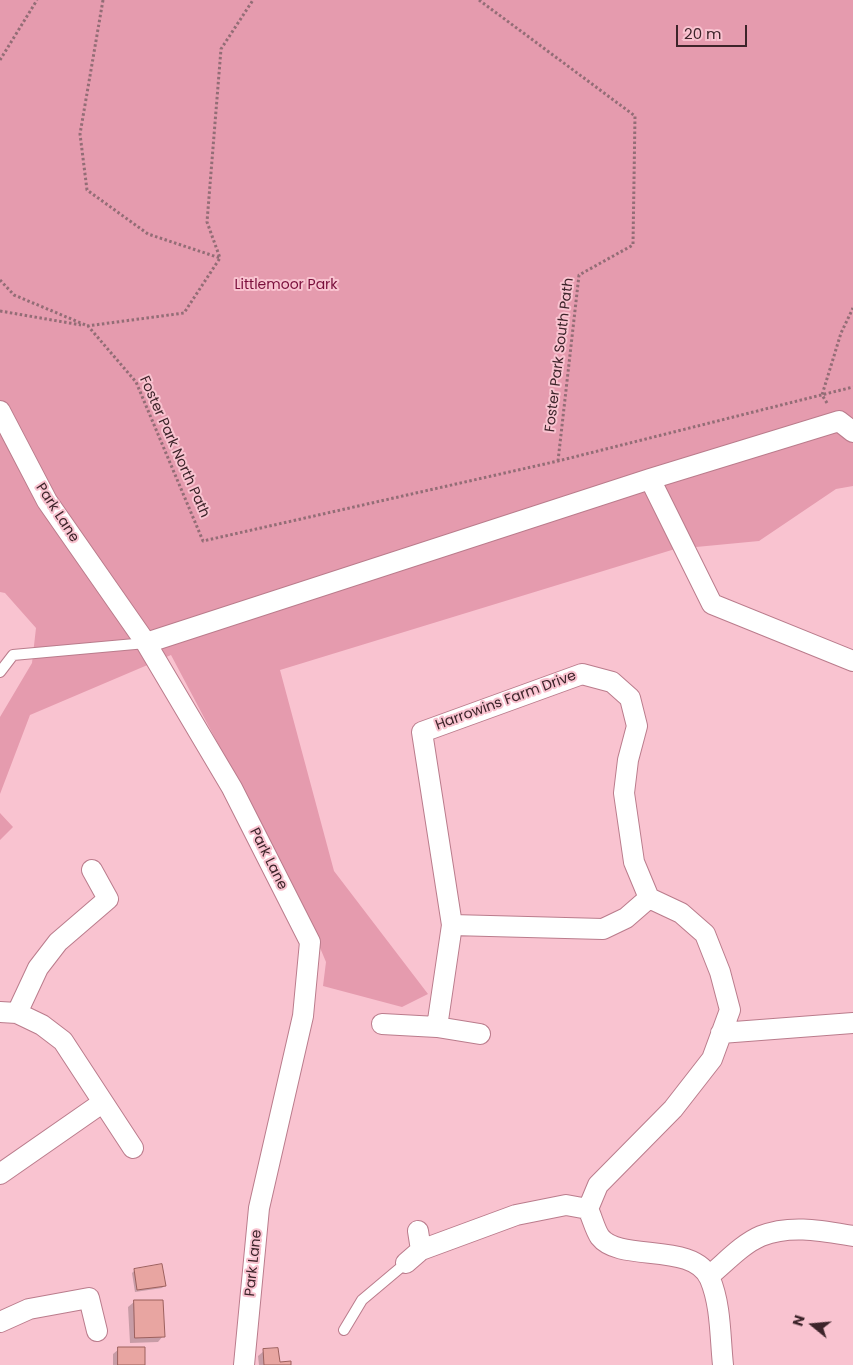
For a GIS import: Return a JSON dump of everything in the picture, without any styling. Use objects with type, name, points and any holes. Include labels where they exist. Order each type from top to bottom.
[{"type":"street","name":"Park Lane","points":[[0,411],[47,501],[146,643],[232,788],[310,942],[303,1016],[259,1208],[244,1365]]},
{"type":"street","points":[[146,643],[650,478],[846,426]]},
{"type":"street","points":[[650,478],[712,604],[853,661]]},
{"type":"street","name":"Harrowins Farm Drive","points":[[452,924],[422,732],[582,674],[612,682],[630,698],[637,726],[628,760],[624,793],[634,862],[649,898]]},
{"type":"street","points":[[92,870],[108,900],[58,942],[8,1012],[42,1025],[63,1041],[133,1148]]},
{"type":"street","points":[[437,1027],[452,924],[603,929],[626,918],[649,898],[681,913],[705,934],[720,972],[730,1010],[712,1059],[672,1109],[598,1185],[588,1209],[600,1238],[621,1250],[660,1253],[692,1261],[709,1276],[717,1303],[723,1365]]},
{"type":"street","points":[[722,1033],[853,1023]]},
{"type":"street","points":[[382,1024],[437,1027],[480,1034]]},
{"type":"street","points":[[0,1174],[102,1103]]},
{"type":"street","points":[[406,1263],[419,1240],[516,1215],[566,1205],[588,1209]]},
{"type":"street","points":[[709,1276],[760,1237],[781,1230],[813,1230],[853,1236]]},
{"type":"street","points":[[0,1322],[29,1309],[89,1298],[97,1331]]},
{"type":"lane","points":[[0,672],[13,655],[146,643]]},
{"type":"lane","points":[[344,1330],[362,1300],[406,1263]]},
{"type":"path","points":[[0,60],[37,0]]},
{"type":"path","points":[[103,0],[80,134],[87,190],[148,234],[220,258]]},
{"type":"path","points":[[220,258],[207,222],[221,49],[253,0]]},
{"type":"path","name":"Foster Park South Path","points":[[479,0],[635,116],[633,245],[579,274],[558,461]]},
{"type":"path","points":[[0,311],[88,326],[184,313],[220,258]]},
{"type":"path","name":"Foster Park North Path","points":[[0,280],[14,295],[88,326],[136,382],[203,541],[558,461]]},
{"type":"path","points":[[822,394],[841,333],[853,308]]},
{"type":"path","points":[[558,461],[853,387]]},
{"type":"path","points":[[822,394],[846,426]]},
{"type":"green space","name":"Littlemoor Park","points":[[0,0],[853,0],[853,486],[836,489],[759,541],[675,549],[280,670],[334,871],[428,994],[402,1007],[323,986],[326,962],[298,895],[171,655],[30,715],[0,794],[0,717],[32,663],[36,628],[5,593],[0,592]]},
{"type":"green space","points":[[0,813],[13,827],[0,840]]},
{"type":"building","points":[[162,1264],[166,1286],[137,1290],[134,1269]]},
{"type":"building","points":[[134,1300],[163,1300],[165,1337],[135,1338]]},
{"type":"building","points":[[118,1347],[145,1347],[145,1365],[118,1365]]},
{"type":"building","points":[[278,1348],[280,1362],[291,1361],[291,1365],[264,1365],[263,1349]]}]
